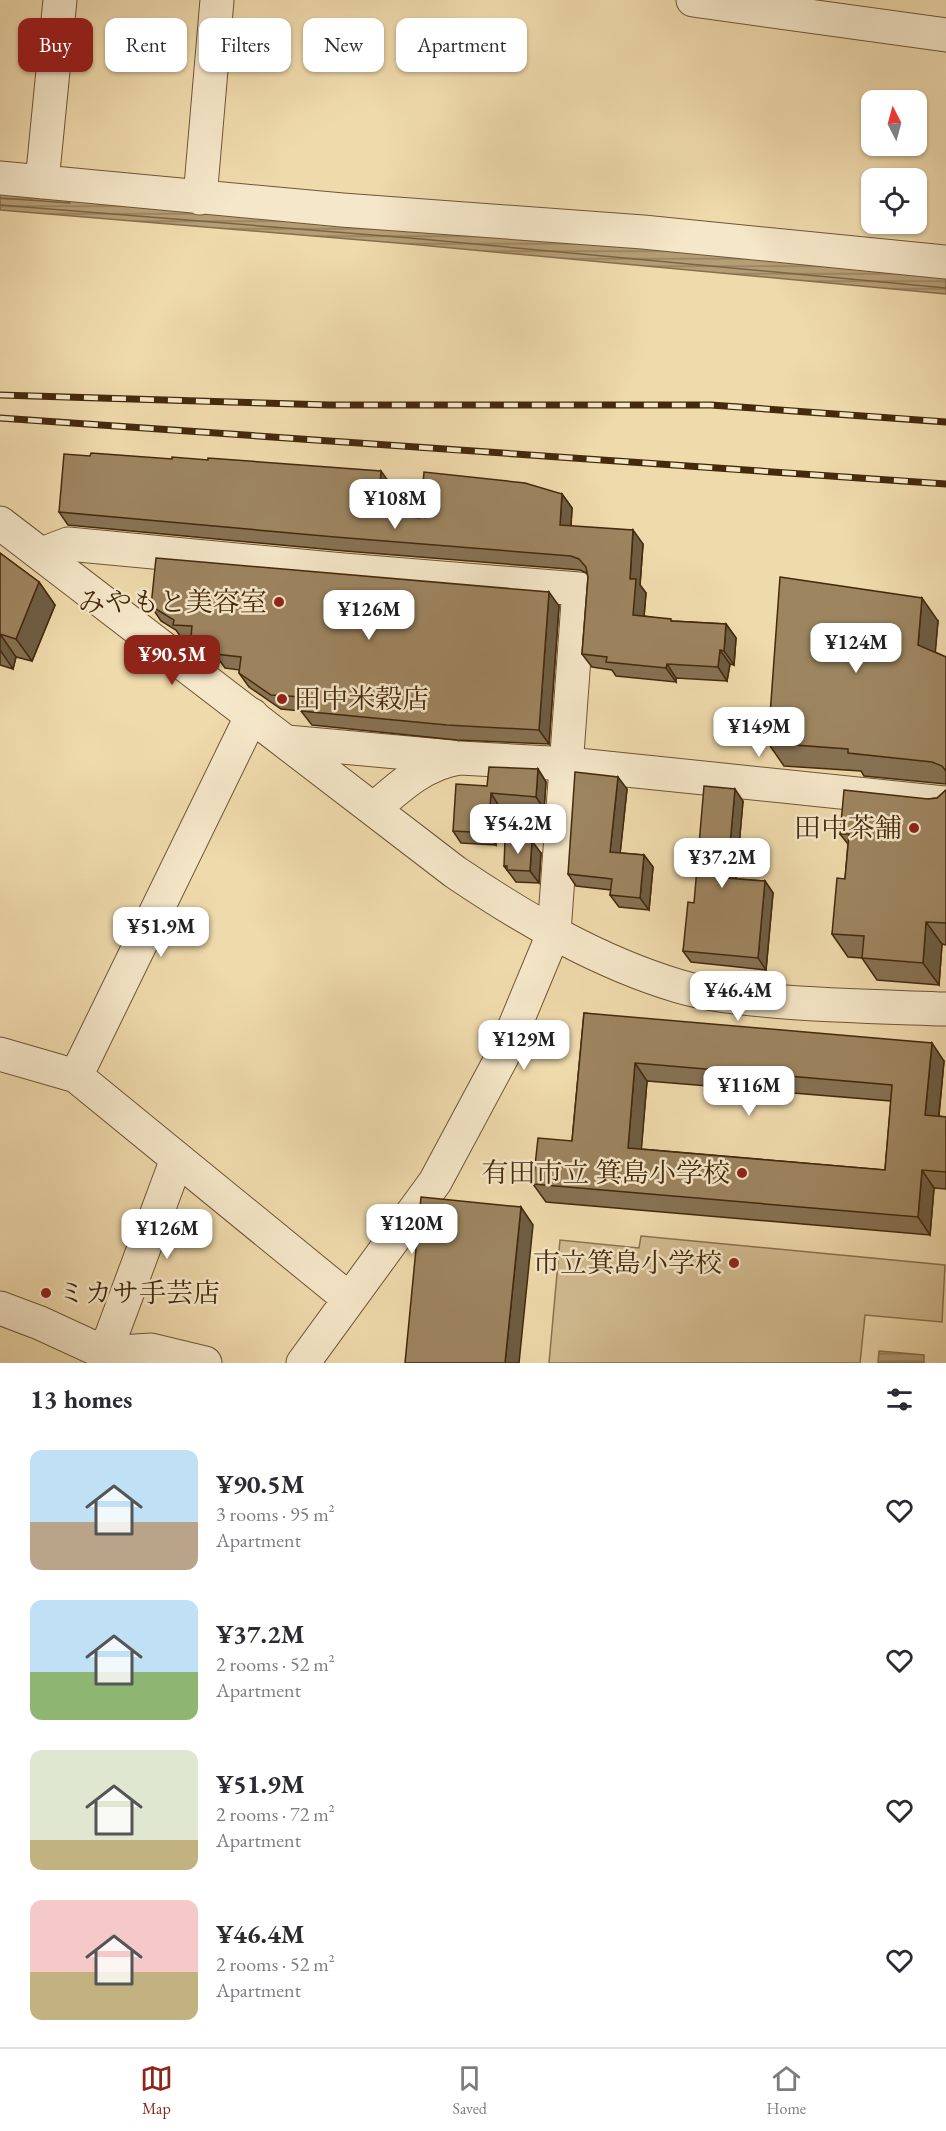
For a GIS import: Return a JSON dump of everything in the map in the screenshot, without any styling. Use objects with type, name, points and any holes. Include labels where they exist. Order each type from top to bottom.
[{"type":"street","points":[[42,182],[60,0]]},
{"type":"street","points":[[200,198],[218,0]]},
{"type":"street","points":[[693,0],[946,35]]},
{"type":"street","points":[[0,178],[200,198],[644,232],[946,262]]},
{"type":"street","points":[[0,523],[455,872],[494,898],[554,932],[652,977],[679,986],[713,993],[810,1004],[946,1009]]},
{"type":"street","points":[[42,554],[68,544],[579,589],[568,765],[554,932],[502,1057],[435,1182],[303,1363]]},
{"type":"street","points":[[76,1076],[252,715]]},
{"type":"street","points":[[287,742],[460,758],[568,765],[946,803]]},
{"type":"street","points":[[374,809],[423,770],[448,759],[460,758]]},
{"type":"street","points":[[0,1054],[76,1076],[349,1299]]},
{"type":"street","points":[[108,1358],[177,1159]]},
{"type":"street","points":[[0,1308],[40,1323],[108,1358],[151,1350],[205,1363]]},
{"type":"shaded area","points":[[641,1236],[945,1265],[942,1322],[865,1315],[860,1363],[549,1363],[560,1240],[639,1248]]},
{"type":"water","points":[[0,192],[946,272],[946,294],[409,244],[0,210]]},
{"type":"water","points":[[879,1351],[924,1355],[924,1363],[878,1363]]},
{"type":"building","points":[[91,453],[172,459],[172,457],[208,460],[208,458],[381,471],[378,514],[420,518],[424,472],[525,483],[562,494],[560,525],[633,530],[630,579],[636,579],[633,615],[671,619],[671,621],[726,624],[724,651],[720,650],[718,667],[667,664],[666,668],[606,662],[607,657],[582,654],[588,577],[586,567],[579,559],[571,556],[59,512],[64,454],[90,456]]},
{"type":"building","points":[[0,553],[39,582],[16,639],[0,634]]},
{"type":"building","points":[[156,558],[549,592],[539,730],[447,725],[301,711],[302,697],[271,695],[239,673],[241,657],[215,654],[216,648],[205,646],[206,638],[191,637],[192,626],[173,625],[174,620],[151,606]]},
{"type":"building","points":[[780,577],[922,598],[918,645],[946,657],[946,771],[942,766],[932,762],[848,753],[848,749],[768,743]]},
{"type":"building","points":[[489,767],[538,769],[536,797],[491,793],[488,833],[453,831],[456,784],[487,786]]},
{"type":"building","points":[[575,772],[618,777],[610,852],[644,855],[640,898],[610,895],[612,879],[568,874]]},
{"type":"building","points":[[704,786],[735,789],[727,878],[765,881],[758,958],[683,951],[688,902],[694,903]]},
{"type":"building","points":[[844,790],[928,799],[937,798],[946,790],[946,923],[926,922],[923,963],[862,958],[864,936],[832,934],[837,878],[845,879],[849,834],[840,834]]},
{"type":"building","points":[[505,839],[532,841],[530,871],[507,870],[507,866],[504,866]]},
{"type":"building","points":[[584,1013],[932,1043],[925,1115],[946,1117],[946,1172],[922,1170],[918,1217],[533,1184],[538,1138],[572,1141]],"holes":[[[635,1063],[892,1085],[885,1170],[628,1148]]]},
{"type":"building","points":[[421,1197],[521,1207],[505,1363],[405,1363]]},
{"type":"railway","points":[[0,395],[329,405],[711,405],[946,422]]},
{"type":"railway","points":[[0,418],[946,484]]},
{"type":"place","name":"みやもと美容室","points":[[279,602]]},
{"type":"place","name":"田中米穀店","points":[[282,699]]},
{"type":"place","name":"田中茶舗","points":[[914,828]]},
{"type":"place","name":"有田市立 箕島小学校","points":[[742,1173]]},
{"type":"place","name":"市立箕島小学校","points":[[734,1263]]},
{"type":"place","name":"ミカサ手芸店","points":[[46,1293]]}]
